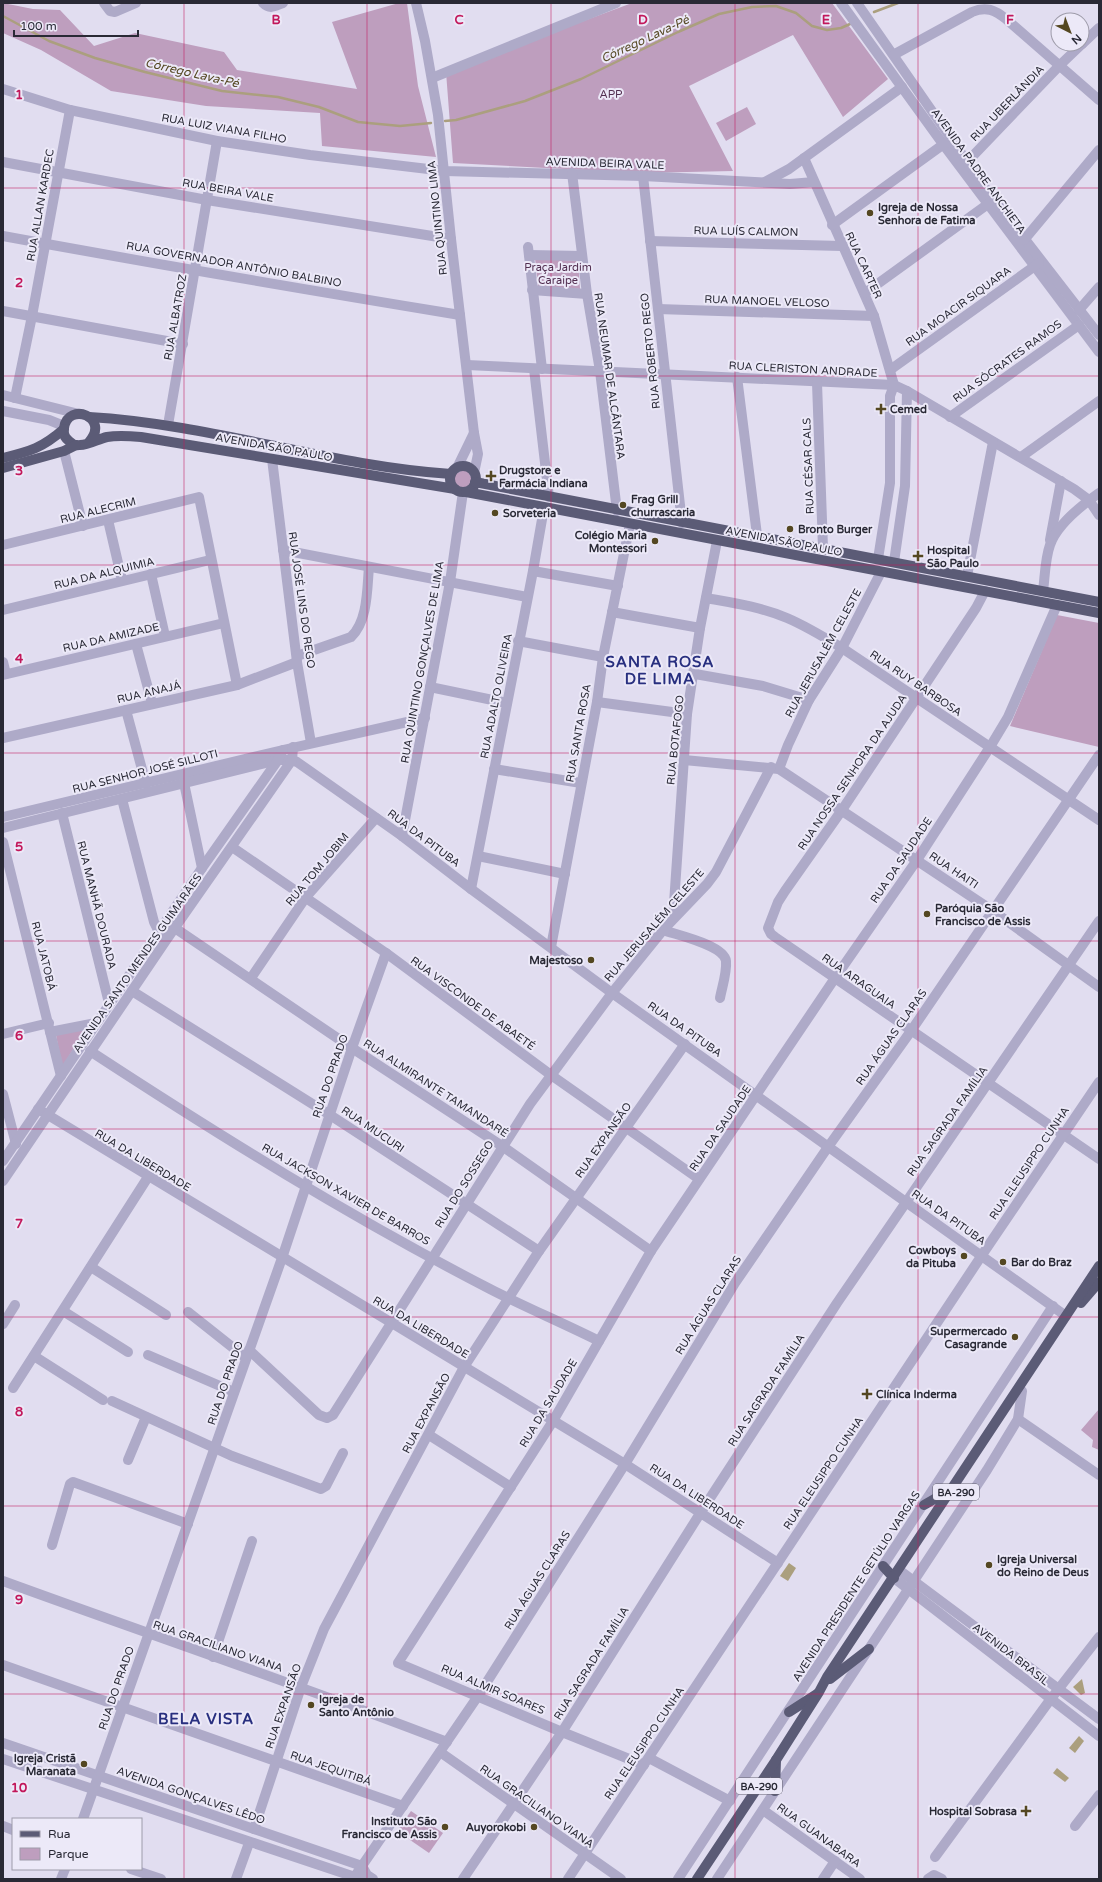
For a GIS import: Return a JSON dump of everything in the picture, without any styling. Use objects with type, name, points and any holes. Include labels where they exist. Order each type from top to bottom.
[{"type":"main road","name":"AVENIDA SÃO PAULO","points":[[79,414],[89,417],[168,425],[402,470],[454,471],[466,467],[475,477],[549,497],[682,523],[757,535],[1099,602]]},
{"type":"main road","points":[[3,458],[37,448],[64,428],[68,419],[79,414]]},
{"type":"main road","points":[[89,417],[95,424],[96,430],[95,435],[90,442]]},
{"type":"main road","points":[[64,428],[66,438],[76,445]]},
{"type":"main road","name":"AVENIDA SÃO PAULO","points":[[3,468],[64,451],[76,445],[81,446],[108,437],[141,437],[461,491],[717,541],[1099,612]]},
{"type":"main road","points":[[454,471],[450,479],[461,491],[473,488],[475,477]]},
{"type":"main road","name":"BA-290","points":[[698,1879],[776,1760],[827,1677],[898,1575],[953,1488],[1099,1266]]},
{"type":"main road","name":"BA-290","points":[[819,1692],[830,1679],[1085,1297],[1099,1282]]},
{"type":"main road","points":[[924,1505],[953,1488]]},
{"type":"main road","points":[[883,1566],[898,1575]]},
{"type":"main road","points":[[830,1679],[870,1649]]},
{"type":"main road","points":[[789,1712],[819,1692]]},
{"type":"main road","points":[[775,1791],[776,1760]]},
{"type":"street","points":[[104,3],[110,11],[116,12],[136,3]]},
{"type":"street","points":[[263,3],[268,7],[273,7],[284,3]]},
{"type":"street","points":[[432,78],[596,7],[616,3]]},
{"type":"street","name":"AVENIDA PADRE ANCHIETA","points":[[841,3],[902,86],[967,162],[1024,240],[1037,264],[1099,352]]},
{"type":"street","name":"AVENIDA PADRE ANCHIETA","points":[[857,3],[894,54],[988,204],[1037,264],[1079,310],[1099,335]]},
{"type":"street","name":"RUA QUINTINO LIMA","points":[[418,4],[432,78],[445,171],[451,239],[474,433],[478,454],[475,477]]},
{"type":"street","points":[[894,54],[972,12],[986,8],[1000,14],[1099,100]]},
{"type":"street","name":"RUA UBERLÂNDIA","points":[[1090,36],[1099,28]]},
{"type":"street","name":"RUA UBERLÂNDIA","points":[[967,162],[1074,52]]},
{"type":"street","points":[[763,183],[784,172],[902,86]]},
{"type":"street","name":"RUA LUIZ VIANA FILHO","points":[[3,89],[70,110],[217,141],[310,155],[445,171]]},
{"type":"street","name":"RUA ALLAN KARDEC","points":[[15,398],[32,316],[70,110]]},
{"type":"street","name":"RUA ALBATROZ","points":[[168,425],[217,141]]},
{"type":"street","points":[[832,225],[948,141]]},
{"type":"street","points":[[1024,240],[1099,150]]},
{"type":"street","name":"RUA CARTER","points":[[804,158],[832,225],[865,293],[874,316],[894,385]]},
{"type":"street","name":"RUA BEIRA VALE","points":[[3,162],[207,200],[451,239]]},
{"type":"street","name":"AVENIDA BEIRA VALE","points":[[445,171],[572,173],[790,184],[814,182]]},
{"type":"street","name":"RUA NEUMAR DE ALCÂNTARA","points":[[572,173],[587,294],[600,371],[617,511]]},
{"type":"street","name":"RUA ROBERTO REGO","points":[[643,176],[682,523]]},
{"type":"street","points":[[865,293],[988,204]]},
{"type":"street","name":"RUA GOVERNADOR ANTÔNIO BALBINO","points":[[3,236],[117,255],[195,272],[460,315]]},
{"type":"street","name":"RUA LUÍS CALMON","points":[[650,241],[842,246]]},
{"type":"street","points":[[549,497],[529,251],[582,256]]},
{"type":"street","name":"RUA MOACIR SIQUARA","points":[[890,370],[1037,264]]},
{"type":"street","points":[[1079,310],[1099,287]]},
{"type":"street","points":[[532,290],[587,294]]},
{"type":"street","name":"RUA MANOEL VELOSO","points":[[658,309],[874,316]]},
{"type":"street","points":[[3,311],[183,344]]},
{"type":"street","name":"RUA SÓCRATES RAMOS","points":[[950,417],[1079,325]]},
{"type":"street","name":"RUA CLERISTON ANDRADE","points":[[467,365],[737,377],[816,383],[894,385],[907,391],[1061,481],[1089,500],[1099,515]]},
{"type":"street","points":[[737,377],[757,535]]},
{"type":"street","name":"RUA CÉSAR CALS","points":[[816,383],[823,548]]},
{"type":"street","points":[[878,559],[890,483],[890,396],[894,385]]},
{"type":"street","points":[[894,562],[905,486],[907,391]]},
{"type":"street","name":"AVENIDA SÃO PAULO","points":[[3,396],[79,414]]},
{"type":"street","points":[[1021,457],[1099,401]]},
{"type":"street","points":[[3,411],[50,420],[64,428]]},
{"type":"street","points":[[454,471],[474,433]]},
{"type":"street","points":[[967,576],[993,442]]},
{"type":"street","points":[[64,451],[83,526]]},
{"type":"street","name":"RUA JOSÉ LINS DO REGO","points":[[272,459],[297,659],[311,743]]},
{"type":"street","points":[[1043,591],[1061,481]]},
{"type":"street","points":[[890,483],[905,486]]},
{"type":"street","name":"RUA QUINTINO GONÇALVES DE LIMA","points":[[402,836],[450,582],[461,491]]},
{"type":"street","points":[[1050,544],[1056,533],[1075,513],[1099,493]]},
{"type":"street","name":"RUA ALECRIM","points":[[3,546],[199,497],[210,560]]},
{"type":"street","points":[[1056,505],[1062,513],[1075,513]]},
{"type":"street","name":"RUA ADALTO OLIVEIRA","points":[[471,889],[544,508]]},
{"type":"street","points":[[108,520],[122,580]]},
{"type":"street","name":"RUA SANTA ROSA","points":[[551,947],[597,702],[603,657],[630,524]]},
{"type":"street","name":"RUA BOTAFOGO","points":[[673,918],[687,714],[695,674],[700,628],[717,541]]},
{"type":"street","points":[[283,550],[527,598]]},
{"type":"street","points":[[210,560],[237,685]]},
{"type":"street","name":"RUA DA ALQUIMIA","points":[[3,610],[122,580],[210,560]]},
{"type":"street","name":"RUA ANAJÁ","points":[[3,738],[152,703],[237,685],[351,637],[361,623],[369,567]]},
{"type":"street","points":[[533,571],[618,586]]},
{"type":"street","name":"RUA JERUSALÉM CELESTE","points":[[612,992],[673,918],[707,884],[716,872],[788,745],[809,700],[842,648],[881,572]]},
{"type":"street","points":[[151,574],[165,636]]},
{"type":"street","name":"RUA NOSSA SENHORA DA AJUDA","points":[[768,928],[785,891],[842,810],[976,608],[985,590]]},
{"type":"street","name":"RUA RUY BARBOSA","points":[[706,598],[747,605],[775,613],[806,627],[842,648],[1099,820]]},
{"type":"street","name":"RUA DA SAUDADE","points":[[398,1663],[553,1421],[651,1251],[834,978],[916,860],[990,747],[1008,717],[1056,605]]},
{"type":"street","points":[[612,612],[700,628]]},
{"type":"street","name":"RUA DA AMIZADE","points":[[4,674],[224,623]]},
{"type":"street","points":[[518,641],[603,657]]},
{"type":"street","points":[[136,644],[152,703]]},
{"type":"street","points":[[3,662],[4,674]]},
{"type":"street","points":[[695,674],[763,686],[809,700]]},
{"type":"street","points":[[430,687],[507,703]]},
{"type":"street","points":[[597,702],[687,714]]},
{"type":"street","points":[[126,710],[146,784]]},
{"type":"street","name":"RUA SENHOR JOSÉ SILLOTI","points":[[3,817],[146,784],[288,748],[424,718]]},
{"type":"street","points":[[288,748],[292,760]]},
{"type":"street","name":"AVENIDA SANTO MENDES GUIMARÃES","points":[[3,1161],[16,1144],[109,1003],[202,868],[288,748]]},
{"type":"street","name":"RUA ÁGUAS CLARAS","points":[[354,1878],[478,1696],[625,1464],[735,1283],[828,1147],[911,1031],[1070,800],[1099,755]]},
{"type":"street","name":"RUA SENHOR JOSÉ SILLOTI","points":[[3,828],[278,760],[292,760]]},
{"type":"street","name":"RUA DA PITUBA","points":[[292,760],[402,836],[471,889],[612,992],[1066,1316]]},
{"type":"street","name":"AVENIDA SANTO MENDES GUIMARÃES","points":[[3,1181],[90,1051],[292,760]]},
{"type":"street","points":[[684,760],[775,768]]},
{"type":"street","name":"RUA HAITI","points":[[775,768],[842,810],[993,912],[1099,987]]},
{"type":"street","points":[[494,769],[581,782]]},
{"type":"street","points":[[184,783],[202,868]]},
{"type":"street","points":[[122,799],[154,922],[159,932],[167,939]]},
{"type":"street","name":"RUA MANHÃ DOURADA","points":[[62,813],[109,1003]]},
{"type":"street","name":"RUA TOM JOBIM","points":[[251,978],[306,897],[376,818]]},
{"type":"street","name":"RUA JATOBÁ","points":[[3,842],[61,1076]]},
{"type":"street","name":"RUA VISCONDE DE ABAETÉ","points":[[232,846],[386,953],[551,1075],[700,1179]]},
{"type":"street","points":[[478,856],[565,874]]},
{"type":"street","name":"RUA SAGRADA FAMÍLIA","points":[[463,1879],[562,1732],[701,1512],[906,1201],[1099,921]]},
{"type":"street","name":"RUA ALMIRANTE TAMANDARÉ","points":[[166,922],[251,978],[352,1048],[502,1146],[651,1251]]},
{"type":"street","name":"RUA ARAGUAIA","points":[[768,928],[771,934],[834,978],[1099,1159]]},
{"type":"street","points":[[663,930],[712,946],[721,952],[724,956],[726,966],[720,998]]},
{"type":"street","name":"RUA DO PRADO","points":[[83,1818],[282,1258],[305,1185],[386,953]]},
{"type":"street","name":"RUA MUCURI","points":[[132,991],[330,1115],[539,1251]]},
{"type":"street","name":"RUA DO SOSSEGO","points":[[247,1354],[319,1415],[327,1418],[333,1415],[502,1146],[551,1075],[612,992]]},
{"type":"street","points":[[3,1034],[50,1027],[96,1023]]},
{"type":"street","name":"RUA EXPANSÃO","points":[[254,1829],[301,1687],[324,1629],[464,1367],[539,1251],[685,1044]]},
{"type":"street","name":"RUA JACKSON XAVIER DE BARROS","points":[[90,1051],[189,1116],[432,1258],[508,1298],[599,1341]]},
{"type":"street","name":"RUA ELEUSIPPO CUNHA","points":[[568,1879],[982,1255],[1099,1082]]},
{"type":"street","points":[[3,1094],[16,1144]]},
{"type":"street","name":"RUA DA LIBERDADE","points":[[38,1109],[47,1116],[625,1464],[778,1563]]},
{"type":"street","points":[[13,1388],[64,1311],[148,1177]]},
{"type":"street","points":[[91,1267],[166,1315]]},
{"type":"street","points":[[3,1324],[15,1305]]},
{"type":"street","name":"AVENIDA PRESIDENTE GETÚLIO VARGAS","points":[[678,1879],[789,1712],[1053,1306]]},
{"type":"street","points":[[64,1311],[128,1352]]},
{"type":"street","points":[[188,1312],[247,1354]]},
{"type":"street","points":[[148,1355],[234,1392]]},
{"type":"street","points":[[34,1356],[108,1401],[257,1467],[320,1489],[326,1486],[343,1453]]},
{"type":"street","points":[[717,1879],[987,1470],[1018,1419],[1022,1391]]},
{"type":"street","points":[[128,1460],[146,1417]]},
{"type":"street","points":[[1018,1419],[1099,1475]]},
{"type":"street","points":[[428,1435],[511,1487]]},
{"type":"street","points":[[52,1545],[70,1484],[73,1482],[188,1524]]},
{"type":"street","points":[[213,1657],[252,1541]]},
{"type":"street","points":[[898,1575],[912,1585]]},
{"type":"street","name":"RUA GRACILIANO VIANA","points":[[3,1581],[148,1634],[301,1687],[447,1742]]},
{"type":"street","name":"AVENIDA BRASIL","points":[[912,1585],[1099,1719]]},
{"type":"street","name":"AVENIDA BRASIL","points":[[912,1585],[1050,1700],[1099,1736]]},
{"type":"street","points":[[935,1857],[1050,1700],[1099,1637]]},
{"type":"street","name":"RUA ALMIR SOARES","points":[[398,1663],[562,1732],[646,1762],[730,1801]]},
{"type":"street","name":"RUA JEQUITIBÁ","points":[[3,1665],[403,1806]]},
{"type":"street","name":"AVENIDA GONÇALVES LÊDO","points":[[3,1743],[362,1866]]},
{"type":"street","name":"RUA GRACILIANO VIANA","points":[[440,1752],[621,1879]]},
{"type":"street","points":[[3,1759],[354,1878],[370,1877]]},
{"type":"street","points":[[1075,1826],[1099,1795]]},
{"type":"street","name":"RUA GUANABARA","points":[[763,1810],[860,1879]]},
{"type":"street","points":[[236,1879],[249,1843]]},
{"type":"street","points":[[823,1879],[834,1861]]},
{"type":"street","points":[[362,1866],[370,1877]]},
{"type":"street","points":[[134,1870],[161,1879]]},
{"type":"green space","points":[[3,3],[33,9],[60,10],[94,46],[135,33],[224,52],[237,70],[357,89],[332,22],[399,3],[407,3],[418,86],[436,157],[322,146],[320,113],[206,106],[111,91],[41,50],[3,33]]},
{"type":"green space","name":"APP","points":[[632,3],[832,3],[888,79],[843,117],[793,35],[689,86],[733,171],[641,173],[453,163],[446,72]]},
{"type":"green space","points":[[747,107],[756,124],[726,141],[716,123]]},
{"type":"green space","name":"Praça Jardim Caraipe","points":[[535,258],[578,261],[580,289],[538,286]]},
{"type":"green space","points":[[463,468],[471,471],[474,479],[471,487],[463,490],[455,487],[452,479],[455,471]]},
{"type":"green space","points":[[1057,615],[1099,623],[1099,747],[1010,726]]},
{"type":"green space","points":[[86,1029],[62,1067],[56,1035]]},
{"type":"green space","points":[[1099,1409],[1099,1450],[1092,1447],[1093,1440],[1081,1430]]},
{"type":"green space","points":[[411,1811],[443,1833],[429,1853],[397,1831]]},
{"type":"shaded area","points":[[789,1563],[796,1568],[788,1581],[780,1576]]},
{"type":"shaded area","points":[[1082,1679],[1085,1693],[1081,1695],[1073,1687]]},
{"type":"shaded area","points":[[1079,1736],[1084,1741],[1075,1753],[1069,1748]]},
{"type":"shaded area","points":[[1057,1768],[1069,1778],[1065,1782],[1053,1773]]},
{"type":"waterway","name":"Córrego Lava-Pé","points":[[874,12],[898,3]]},
{"type":"waterway","name":"Córrego Lava-Pé","points":[[445,121],[456,120],[525,101],[581,79],[719,14],[752,7],[776,6],[796,13],[812,26],[827,30],[841,28],[850,24]]},
{"type":"waterway","name":"Córrego Lava-Pé","points":[[3,16],[49,41],[95,58],[145,72],[222,91],[278,97],[319,107],[358,122],[400,126],[431,123]]},
{"type":"place","name":"Igreja de Nossa Senhora de Fatima","points":[[870,213]]},
{"type":"place","name":"Cemed","points":[[881,409]]},
{"type":"place","name":"Drugstore e Farmácia Indiana","points":[[491,476]]},
{"type":"place","name":"Frag Grill churrascaria","points":[[623,505]]},
{"type":"place","name":"Sorveteria","points":[[495,513]]},
{"type":"place","name":"Bronto Burger","points":[[790,529]]},
{"type":"place","name":"Colégio Maria Montessori","points":[[655,541]]},
{"type":"place","name":"Hospital São Paulo","points":[[918,556]]},
{"type":"place","name":"Paróquia São Francisco de Assis","points":[[927,914]]},
{"type":"place","name":"Majestoso","points":[[591,960]]},
{"type":"place","name":"Cowboys da Pituba","points":[[964,1256]]},
{"type":"place","name":"Bar do Braz","points":[[1003,1262]]},
{"type":"place","name":"Supermercado Casagrande","points":[[1015,1337]]},
{"type":"place","name":"Clínica Inderma","points":[[867,1394]]},
{"type":"place","name":"Igreja Universal do Reino de Deus","points":[[989,1565]]},
{"type":"place","name":"Igreja de Santo Antônio","points":[[311,1705]]},
{"type":"place","name":"Igreja Cristã Maranata","points":[[84,1764]]},
{"type":"place","name":"Hospital Sobrasa","points":[[1026,1811]]},
{"type":"place","name":"Instituto São Francisco de Assis","points":[[445,1827]]},
{"type":"place","name":"Auyorokobi","points":[[534,1827]]},
{"type":"district","name":"SANTA ROSA DE LIMA","points":[[660,670]]},
{"type":"district","name":"BELA VISTA","points":[[206,1719]]}]
